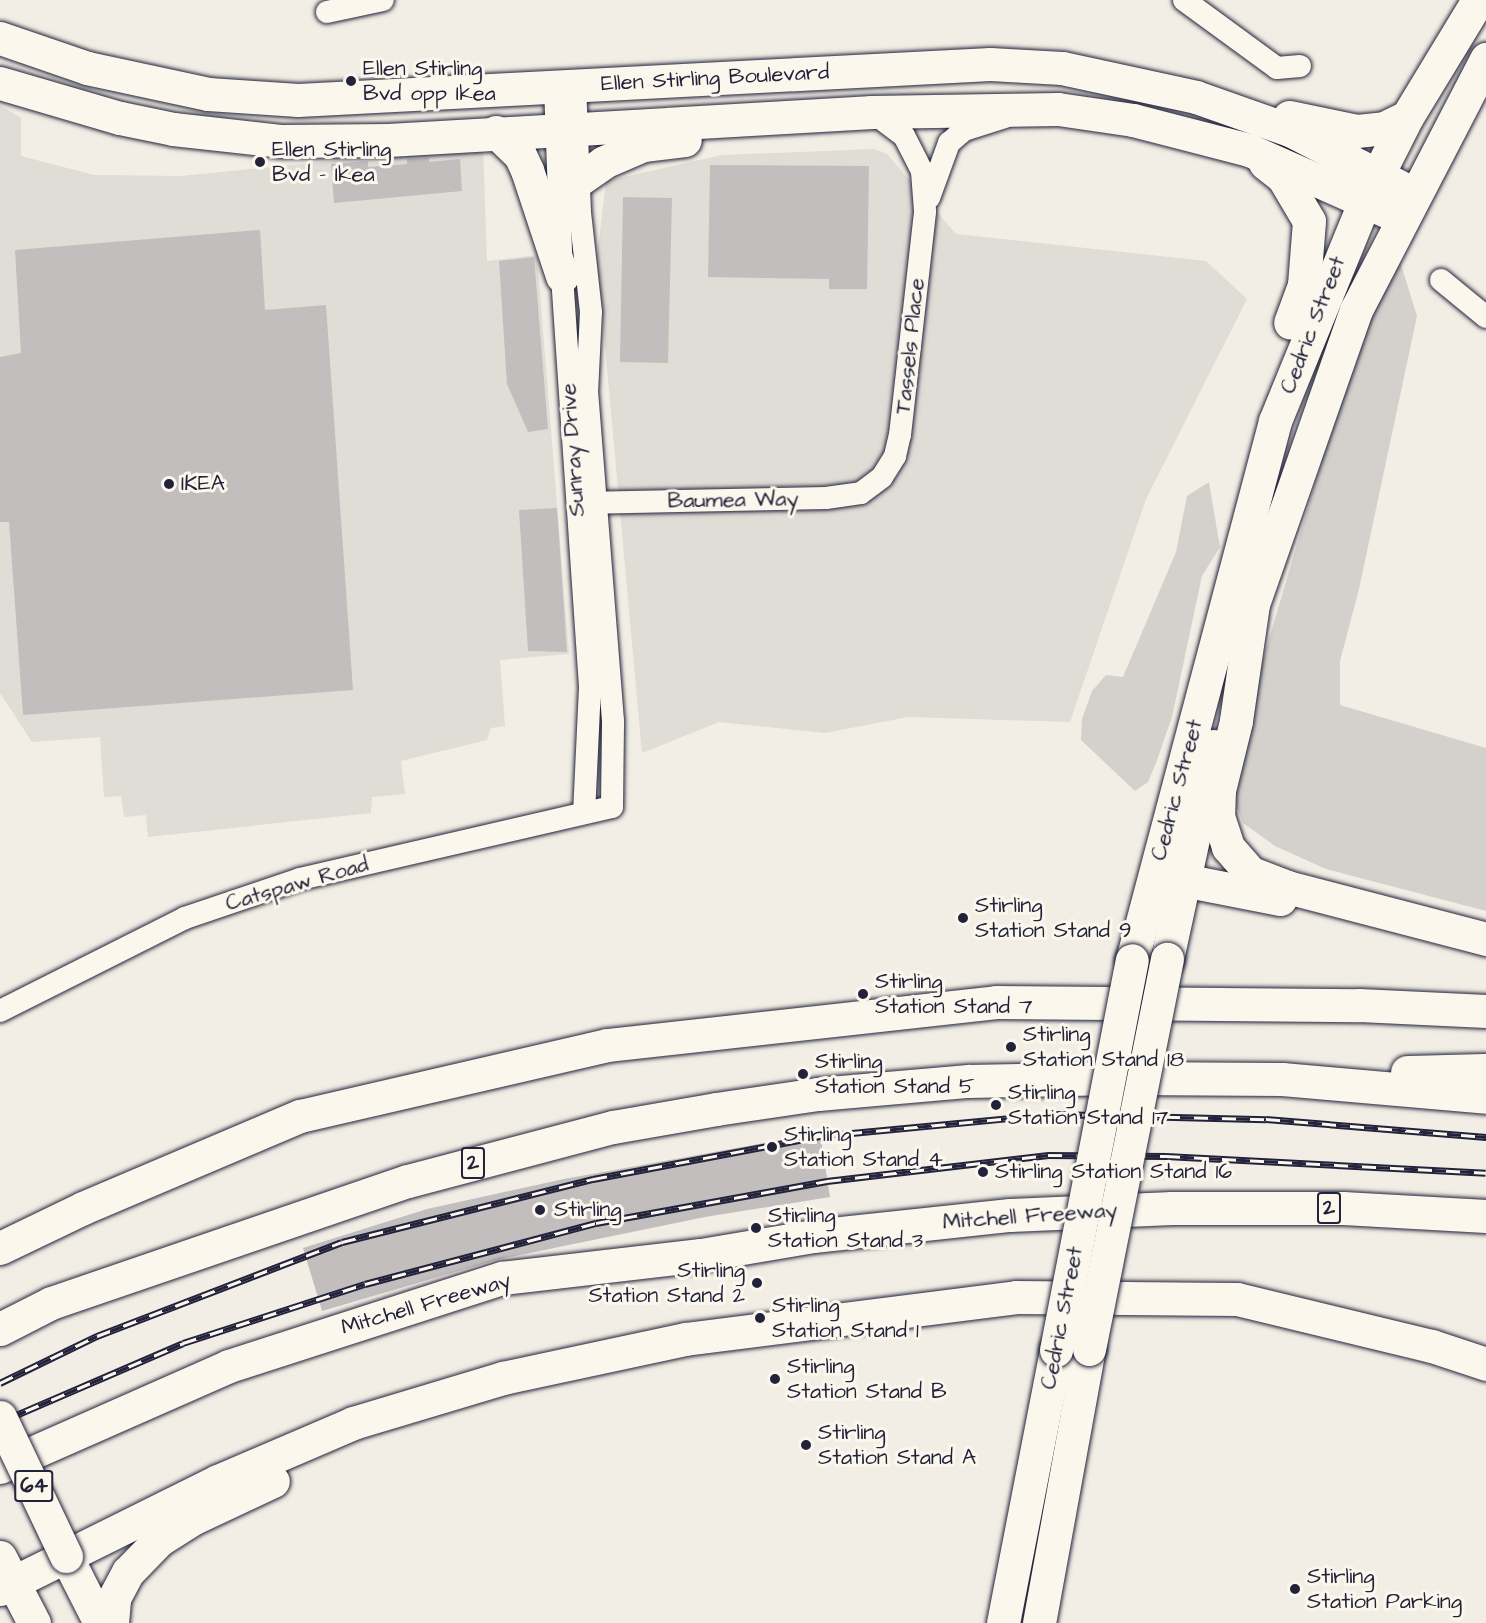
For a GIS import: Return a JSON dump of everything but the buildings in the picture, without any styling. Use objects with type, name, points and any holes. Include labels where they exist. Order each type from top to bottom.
[{"type":"main road","name":"Cedric Street","points":[[1003,1623],[1134,950],[1275,421],[1371,188],[1407,117],[1478,0]]},
{"type":"main road","name":"Ellen Stirling Boulevard","points":[[0,38],[87,68],[208,94],[298,100],[990,64],[1062,68],[1196,97],[1292,131],[1371,188]]},
{"type":"main road","name":"Cedric Street","points":[[1039,1623],[1089,1349],[1183,880],[1219,718],[1254,597],[1356,310],[1486,59]]},
{"type":"main road","name":"Ellen Stirling Boulevard","points":[[0,83],[120,118],[250,138],[342,141],[724,119],[1020,107],[1133,120],[1249,150],[1371,188],[1408,206]]},
{"type":"main road","points":[[1196,97],[1357,131],[1384,128],[1407,117]]},
{"type":"main road","points":[[580,178],[604,162],[643,146],[685,140],[724,119]]},
{"type":"main road","points":[[496,132],[520,155],[527,170],[562,276]]},
{"type":"main road","points":[[1249,150],[1283,177],[1310,221],[1304,285],[1272,368],[1275,421]]},
{"type":"main road","points":[[1254,597],[1236,721],[1219,790],[1218,816],[1227,847],[1251,873],[1344,902],[1486,939]]},
{"type":"main road","points":[[1183,880],[1288,900],[1344,902]]},
{"type":"main road","points":[[0,1248],[83,1208],[300,1116],[607,1045],[996,1002],[1359,1005],[1486,1011]]},
{"type":"main road","points":[[1282,1079],[1486,1070]]},
{"type":"main road","name":"2","points":[[0,1329],[51,1303],[293,1218],[408,1181],[613,1127],[818,1094],[968,1081],[1282,1079],[1486,1097]]},
{"type":"main road","points":[[0,1229],[83,1208]]},
{"type":"main road","name":"Mitchell Freeway","points":[[0,1467],[229,1366],[502,1278],[701,1255],[813,1236],[1010,1215],[1172,1208],[1344,1209],[1486,1216]]},
{"type":"main road","points":[[34,1623],[4,1576],[66,1556],[218,1481],[353,1423],[428,1398],[503,1378],[685,1339],[1016,1297],[1237,1299],[1432,1346],[1486,1364]]},
{"type":"main road","points":[[112,1623],[114,1598],[128,1572],[159,1540],[194,1518],[359,1442],[428,1398]]},
{"type":"main road","name":"64","points":[[0,1417],[100,1623]]},
{"type":"street","points":[[327,12],[383,0]]},
{"type":"street","points":[[1184,0],[1276,68],[1300,66]]},
{"type":"street","name":"Sunray Drive","points":[[565,86],[562,276],[614,721],[612,807]]},
{"type":"street","name":"Tassels Place","points":[[925,211],[949,142],[964,129],[996,122],[1020,107]]},
{"type":"street","name":"Tassels Place","points":[[872,112],[904,136],[909,145],[922,171],[925,211],[900,435],[895,456],[882,477]]},
{"type":"street","name":"Sunray Drive","points":[[566,127],[580,178],[591,312],[587,393],[590,687],[584,813]]},
{"type":"street","points":[[1441,280],[1486,317]]},
{"type":"street","name":"Baumea Way","points":[[587,503],[826,498],[861,493],[882,477]]},
{"type":"street","name":"Catspaw Road","points":[[0,1011],[206,911],[300,879],[612,807]]},
{"type":"shaded area","points":[[0,105],[21,118],[21,156],[94,175],[181,176],[483,146],[487,261],[537,255],[569,654],[500,660],[505,726],[491,728],[487,740],[401,761],[405,794],[372,797],[371,813],[148,837],[146,815],[124,817],[121,796],[104,797],[100,737],[32,742],[0,693]]},
{"type":"shaded area","points":[[874,149],[887,154],[956,234],[1206,261],[1247,299],[1146,499],[1070,722],[908,717],[825,733],[719,722],[642,753],[597,258],[606,181],[722,155]]},
{"type":"shaded area","points":[[1397,252],[1417,316],[1359,589],[1340,661],[1340,705],[1486,748],[1486,911],[1326,869],[1275,846],[1243,823],[1232,796],[1256,683],[1357,342]]},
{"type":"shaded area","points":[[1209,482],[1220,547],[1202,576],[1172,717],[1156,763],[1148,782],[1135,791],[1081,740],[1082,719],[1092,691],[1106,675],[1123,677],[1176,552],[1187,496]]},
{"type":"railway","points":[[0,1383],[97,1336],[342,1242],[593,1179],[820,1136],[1054,1114],[1266,1119],[1486,1137]]},
{"type":"railway","points":[[0,1422],[183,1343],[365,1284],[596,1223],[827,1181],[1048,1155],[1166,1156],[1486,1173]]},
{"type":"place","name":"Ellen Stirling Bvd opp Ikea","points":[[351,81]]},
{"type":"place","name":"Ellen Stirling Bvd - Ikea","points":[[260,162]]},
{"type":"place","name":"IKEA","points":[[169,484]]},
{"type":"place","name":"Stirling Station Stand 9","points":[[963,918]]},
{"type":"place","name":"Stirling Station Stand 7","points":[[863,994]]},
{"type":"place","name":"Stirling Station Stand 18","points":[[1011,1047]]},
{"type":"place","name":"Stirling Station Stand 5","points":[[803,1074]]},
{"type":"place","name":"Stirling Station Stand 17","points":[[996,1105]]},
{"type":"place","name":"Stirling Station Stand 4","points":[[772,1147]]},
{"type":"place","name":"Stirling Station Stand 16","points":[[983,1172]]},
{"type":"place","name":"Stirling","points":[[540,1210]]},
{"type":"place","name":"Stirling Station Stand 3","points":[[756,1228]]},
{"type":"place","name":"Stirling Station Stand 2","points":[[757,1283]]},
{"type":"place","name":"Stirling Station Stand 1","points":[[760,1318]]},
{"type":"place","name":"Stirling Station Stand B","points":[[775,1379]]},
{"type":"place","name":"Stirling Station Stand A","points":[[806,1445]]},
{"type":"place","name":"Stirling Station Parking","points":[[1295,1589]]}]
